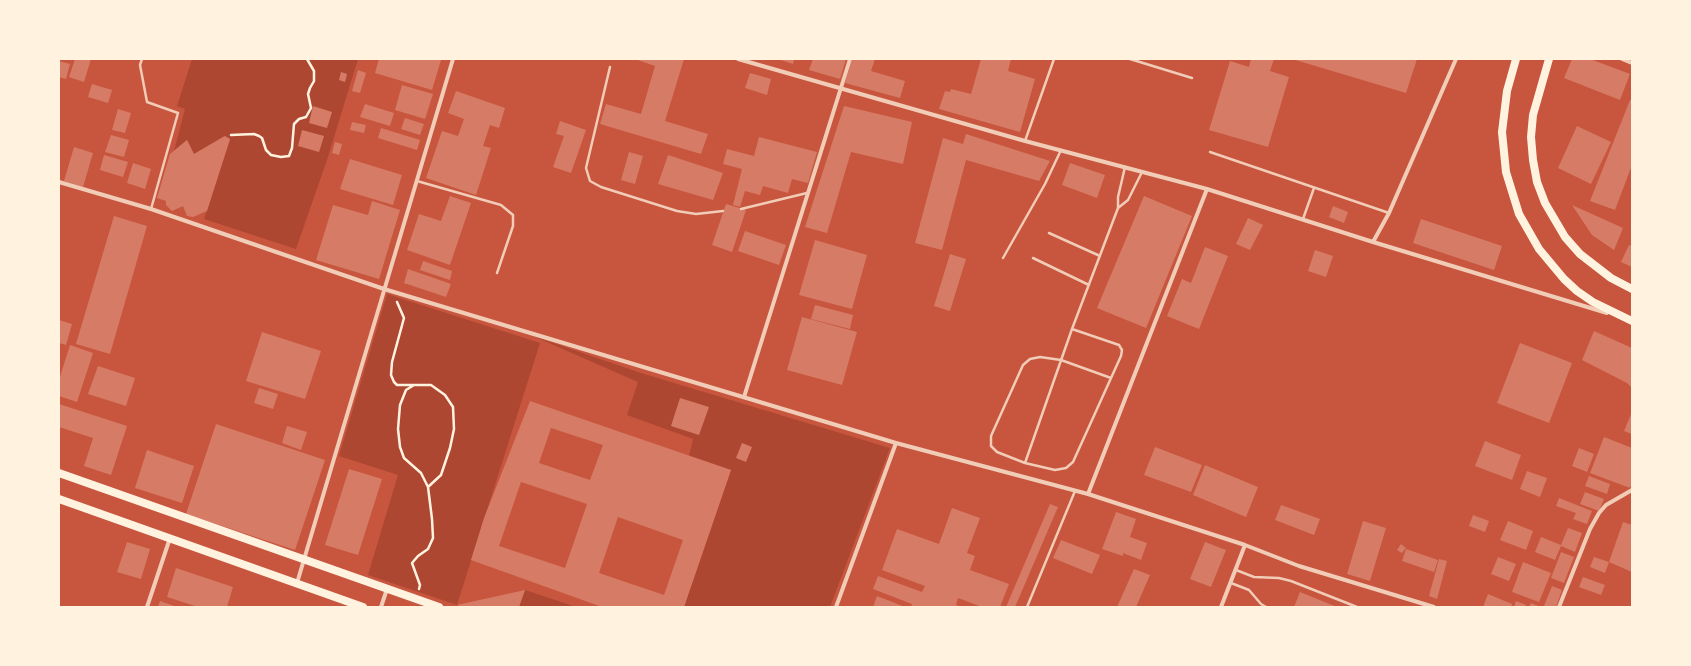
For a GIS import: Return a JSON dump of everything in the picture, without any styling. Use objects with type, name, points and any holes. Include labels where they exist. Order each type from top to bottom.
[{"type":"main road","points":[[1516,59],[1507,91],[1502,132],[1506,172],[1519,214],[1539,249],[1564,279],[1577,291],[1593,302],[1632,321]]},
{"type":"main road","points":[[1549,59],[1535,108],[1531,138],[1537,182],[1542,196],[1565,238],[1580,254],[1611,278],[1632,289]]},
{"type":"main road","points":[[59,473],[439,607]]},
{"type":"main road","points":[[59,499],[363,607]]},
{"type":"street","points":[[297,583],[453,59]]},
{"type":"street","points":[[738,59],[1025,141],[1207,190],[1622,317]]},
{"type":"street","points":[[744,397],[850,59]]},
{"type":"street","points":[[1373,242],[1389,213],[1456,59]]},
{"type":"street","points":[[1622,59],[1632,63]]},
{"type":"street","points":[[59,182],[151,209],[384,289],[896,443],[1088,494],[1245,546],[1299,566],[1434,607]]},
{"type":"street","points":[[1088,494],[1207,190]]},
{"type":"street","points":[[836,607],[896,443]]},
{"type":"street","points":[[1559,607],[1590,529],[1599,513],[1606,505],[1632,490]]},
{"type":"street","points":[[147,607],[170,538]]},
{"type":"street","points":[[1221,607],[1245,546]]},
{"type":"street","points":[[381,607],[387,589]]},
{"type":"lane","points":[[142,59],[140,65],[147,102],[178,113],[151,209]]},
{"type":"lane","points":[[1025,141],[1054,59]]},
{"type":"lane","points":[[1130,59],[1192,78]]},
{"type":"lane","points":[[610,67],[586,168],[590,181],[601,187],[677,211],[696,214],[723,211]]},
{"type":"lane","points":[[1003,258],[1045,184],[1061,150]]},
{"type":"lane","points":[[1210,152],[1389,213]]},
{"type":"lane","points":[[1025,463],[1072,329],[1118,208],[1125,167]]},
{"type":"lane","points":[[1118,208],[1128,200],[1142,172]]},
{"type":"lane","points":[[416,181],[501,205],[512,215],[513,226],[497,273]]},
{"type":"lane","points":[[1302,220],[1314,188]]},
{"type":"lane","points":[[741,209],[808,193]]},
{"type":"lane","points":[[1049,233],[1100,256]]},
{"type":"lane","points":[[1033,258],[1089,285]]},
{"type":"lane","points":[[1072,329],[1119,345],[1122,350],[1121,356],[1073,462],[1066,468],[1056,470],[1025,463],[997,452],[991,446],[991,436],[1023,365],[1030,360],[1040,357],[1061,360],[1111,378]]},
{"type":"lane","points":[[1027,607],[1075,491]]},
{"type":"lane","points":[[1236,570],[1254,577],[1278,578],[1291,581],[1357,607]]},
{"type":"lane","points":[[1231,583],[1249,590],[1266,607]]},
{"type":"path","points":[[231,135],[254,134],[262,138],[266,150],[271,155],[281,157],[289,156],[292,148],[294,124],[299,119],[306,117],[311,108],[308,94],[314,81],[314,71],[307,59]]},
{"type":"path","points":[[396,292],[395,298],[404,318],[392,362],[391,375],[394,382],[397,385],[431,385],[445,395],[452,407],[454,429],[442,475],[428,487]]},
{"type":"path","points":[[414,385],[406,390],[400,404],[398,429],[400,447],[404,458],[421,473],[428,487],[432,519],[433,538],[428,549],[412,562],[420,585],[419,600]]},
{"type":"shaded area","points":[[192,59],[358,59],[327,160],[296,249],[204,219],[230,140],[224,136],[194,154],[187,140],[174,151],[185,109],[177,106]]},
{"type":"shaded area","points":[[387,294],[540,343],[457,605],[368,575],[398,475],[339,456]]},
{"type":"shaded area","points":[[533,336],[641,373],[890,448],[830,607],[684,607],[731,470],[689,456],[693,439],[627,415],[638,382]]},
{"type":"shaded area","points":[[525,590],[576,607],[519,607]]},
{"type":"building","points":[[75,59],[91,59],[84,82],[69,77]]},
{"type":"building","points":[[379,59],[441,60],[432,90],[375,73]]},
{"type":"building","points":[[635,59],[684,59],[665,121],[708,134],[701,154],[600,124],[606,104],[641,114],[655,66]]},
{"type":"building","points":[[778,59],[794,59],[793,64]]},
{"type":"building","points":[[813,59],[846,59],[840,79],[809,70]]},
{"type":"building","points":[[852,59],[875,59],[871,71],[905,81],[900,98],[845,83]]},
{"type":"building","points":[[981,59],[1011,59],[1008,71],[1035,79],[1020,132],[939,109],[945,91],[950,92],[951,89],[971,94]]},
{"type":"building","points":[[1251,59],[1274,59],[1270,71],[1289,77],[1268,147],[1209,130],[1230,61],[1249,67]]},
{"type":"building","points":[[1292,59],[1417,59],[1406,93]]},
{"type":"building","points":[[1572,59],[1590,59],[1630,74],[1620,100],[1564,78]]},
{"type":"building","points":[[59,61],[70,64],[66,79],[59,77]]},
{"type":"building","points":[[358,70],[366,73],[360,93],[352,91]]},
{"type":"building","points":[[341,72],[347,74],[345,82],[339,80]]},
{"type":"building","points":[[750,73],[771,79],[767,95],[745,88]]},
{"type":"building","points":[[92,84],[112,90],[108,103],[88,97]]},
{"type":"building","points":[[402,85],[433,94],[425,119],[395,110]]},
{"type":"building","points":[[456,91],[505,108],[499,128],[490,125],[483,146],[491,148],[476,195],[426,178],[442,131],[458,136],[464,119],[448,113]]},
{"type":"building","points":[[1630,100],[1632,100],[1632,165],[1615,210],[1590,201]]},
{"type":"building","points":[[365,104],[394,113],[390,126],[360,117]]},
{"type":"building","points":[[313,106],[332,112],[327,128],[309,123]]},
{"type":"building","points":[[844,106],[912,122],[903,164],[851,152],[827,233],[805,227]]},
{"type":"building","points":[[118,109],[131,113],[125,133],[112,130]]},
{"type":"building","points":[[405,118],[424,124],[420,135],[401,129]]},
{"type":"building","points":[[560,121],[586,130],[571,173],[553,167],[564,136],[556,134]]},
{"type":"building","points":[[352,122],[366,125],[364,133],[350,130]]},
{"type":"building","points":[[1577,126],[1611,142],[1591,184],[1558,168]]},
{"type":"building","points":[[381,128],[420,140],[417,150],[378,138]]},
{"type":"building","points":[[302,130],[324,136],[319,152],[298,146]]},
{"type":"building","points":[[966,134],[1050,161],[1039,181],[966,160],[942,250],[915,243],[943,138],[963,144]]},
{"type":"building","points":[[111,135],[129,140],[124,157],[105,152]]},
{"type":"building","points":[[225,136],[230,139],[207,211],[193,217],[187,216],[183,206],[172,211],[166,205],[166,201],[157,198],[170,154],[187,140],[194,154]]},
{"type":"building","points":[[759,137],[817,152],[808,183],[792,179],[788,193],[763,186],[760,195],[745,191],[740,207],[733,205],[742,169],[723,164],[727,149],[754,156]]},
{"type":"building","points":[[335,142],[342,144],[339,155],[332,153]]},
{"type":"building","points":[[74,147],[93,153],[83,187],[64,181]]},
{"type":"building","points":[[629,152],[643,156],[635,184],[621,180]]},
{"type":"building","points":[[104,155],[128,162],[123,177],[100,170]]},
{"type":"building","points":[[668,155],[723,173],[713,200],[658,184]]},
{"type":"building","points":[[350,159],[402,175],[393,205],[340,189]]},
{"type":"building","points":[[133,163],[151,169],[145,189],[127,183]]},
{"type":"building","points":[[1070,163],[1105,175],[1097,198],[1062,185]]},
{"type":"building","points":[[450,196],[471,203],[450,265],[407,250],[419,214],[441,221]]},
{"type":"building","points":[[1144,196],[1192,216],[1146,328],[1097,308]]},
{"type":"building","points":[[372,201],[400,210],[379,279],[316,260],[333,205],[368,215]]},
{"type":"building","points":[[726,204],[746,210],[732,252],[712,245]]},
{"type":"building","points":[[1572,205],[1623,228],[1614,250],[1592,235]]},
{"type":"building","points":[[1333,206],[1348,212],[1344,223],[1329,217]]},
{"type":"building","points":[[114,216],[147,226],[110,354],[76,344]]},
{"type":"building","points":[[1248,218],[1263,225],[1250,250],[1236,244]]},
{"type":"building","points":[[1421,219],[1502,246],[1494,270],[1413,243]]},
{"type":"building","points":[[745,231],[786,245],[779,265],[738,251]]},
{"type":"building","points":[[815,240],[867,255],[852,309],[799,295]]},
{"type":"building","points":[[1629,245],[1632,246],[1632,267],[1621,262]]},
{"type":"building","points":[[1205,247],[1228,256],[1199,329],[1167,316],[1182,279],[1191,283]]},
{"type":"building","points":[[1315,250],[1333,256],[1326,277],[1308,271]]},
{"type":"building","points":[[950,254],[966,259],[950,311],[934,306]]},
{"type":"building","points":[[423,261],[452,271],[450,280],[420,270]]},
{"type":"building","points":[[408,269],[451,284],[446,297],[404,283]]},
{"type":"building","points":[[815,305],[853,315],[850,329],[811,319]]},
{"type":"building","points":[[802,317],[857,332],[842,385],[787,370]]},
{"type":"building","points":[[59,320],[72,324],[66,345],[59,343]]},
{"type":"building","points":[[1594,331],[1632,348],[1632,388],[1627,383],[1582,360]]},
{"type":"building","points":[[262,332],[321,351],[305,399],[246,381]]},
{"type":"building","points":[[1520,343],[1572,363],[1549,423],[1497,403]]},
{"type":"building","points":[[70,345],[93,353],[77,402],[59,396],[59,380]]},
{"type":"building","points":[[98,366],[135,378],[126,406],[88,394]]},
{"type":"building","points":[[259,388],[278,394],[273,409],[254,403]]},
{"type":"building","points":[[680,398],[709,407],[699,435],[671,426]]},
{"type":"building","points":[[530,401],[731,470],[684,607],[602,607],[471,560],[484,518]],"holes":[[[551,428],[603,445],[590,480],[539,463]],[[521,482],[587,504],[565,568],[499,546]],[[618,517],[683,540],[664,595],[599,573]]]},
{"type":"building","points":[[59,404],[127,426],[111,475],[84,466],[93,438],[59,427]]},
{"type":"building","points":[[1632,412],[1632,434],[1624,431]]},
{"type":"building","points":[[216,424],[325,460],[295,550],[186,514]]},
{"type":"building","points":[[287,426],[307,432],[301,450],[282,443]]},
{"type":"building","points":[[1604,437],[1632,448],[1632,482],[1630,488],[1590,473]]},
{"type":"building","points":[[1485,441],[1521,455],[1512,480],[1475,466]]},
{"type":"building","points":[[742,443],[752,447],[746,462],[736,458]]},
{"type":"building","points":[[1155,447],[1202,465],[1191,492],[1144,475]]},
{"type":"building","points":[[1579,448],[1594,454],[1587,472],[1572,466]]},
{"type":"building","points":[[147,450],[194,466],[182,503],[135,488]]},
{"type":"building","points":[[1205,465],[1258,487],[1246,517],[1193,495]]},
{"type":"building","points":[[349,469],[382,479],[358,555],[325,545]]},
{"type":"building","points":[[1527,471],[1547,478],[1540,497],[1520,489]]},
{"type":"building","points":[[1589,476],[1610,484],[1607,494],[1585,486]]},
{"type":"building","points":[[1585,492],[1604,499],[1599,511],[1580,504]]},
{"type":"building","points":[[1559,498],[1592,511],[1587,524],[1573,519],[1576,513],[1556,506]]},
{"type":"building","points":[[1050,504],[1058,507],[1015,607],[1006,607]]},
{"type":"building","points":[[1281,505],[1320,519],[1314,535],[1275,520]]},
{"type":"building","points":[[952,508],[980,518],[967,553],[975,556],[970,570],[1009,584],[1000,607],[982,607],[958,598],[956,605],[962,607],[911,607],[912,604],[873,589],[878,576],[922,592],[925,586],[882,570],[897,529],[939,544]]},
{"type":"building","points":[[1116,512],[1136,519],[1130,537],[1147,543],[1141,560],[1123,553],[1123,556],[1102,549]]},
{"type":"building","points":[[1473,515],[1489,521],[1485,532],[1469,526]]},
{"type":"building","points":[[1363,521],[1386,528],[1370,581],[1347,574]]},
{"type":"building","points":[[1508,521],[1533,531],[1526,550],[1500,540]]},
{"type":"building","points":[[1623,522],[1632,525],[1632,572],[1609,562]]},
{"type":"building","points":[[1568,528],[1582,533],[1575,552],[1561,546],[1555,560],[1535,552],[1541,537],[1561,545]]},
{"type":"building","points":[[1061,540],[1100,555],[1092,574],[1053,558]]},
{"type":"building","points":[[127,542],[150,549],[141,579],[117,572]]},
{"type":"building","points":[[1205,542],[1226,550],[1211,587],[1190,579]]},
{"type":"building","points":[[1401,544],[1406,548],[1402,553],[1397,550]]},
{"type":"building","points":[[1406,549],[1438,560],[1434,572],[1402,561]]},
{"type":"building","points":[[1561,552],[1574,557],[1564,583],[1551,578]]},
{"type":"building","points":[[1498,557],[1516,564],[1509,581],[1491,574]]},
{"type":"building","points":[[1594,557],[1609,562],[1605,573],[1590,567]]},
{"type":"building","points":[[1439,559],[1447,561],[1437,599],[1429,596]]},
{"type":"building","points":[[1523,562],[1551,573],[1539,602],[1512,592]]},
{"type":"building","points":[[176,568],[233,587],[227,607],[198,607],[167,597]]},
{"type":"building","points":[[1134,569],[1150,575],[1136,607],[1117,607]]},
{"type":"building","points":[[1583,577],[1605,585],[1601,595],[1579,587]]},
{"type":"building","points":[[1552,586],[1562,590],[1556,607],[1547,607],[1544,606]]},
{"type":"building","points":[[525,590],[519,607],[463,607],[457,605]]},
{"type":"building","points":[[1300,592],[1337,607],[1294,607]]},
{"type":"building","points":[[1488,594],[1512,604],[1511,607],[1483,607]]},
{"type":"building","points":[[877,596],[905,607],[873,607]]},
{"type":"building","points":[[160,601],[177,607],[158,607]]},
{"type":"building","points":[[1516,601],[1526,605],[1525,607],[1514,607]]},
{"type":"building","points":[[1531,603],[1541,607],[1529,607]]}]
